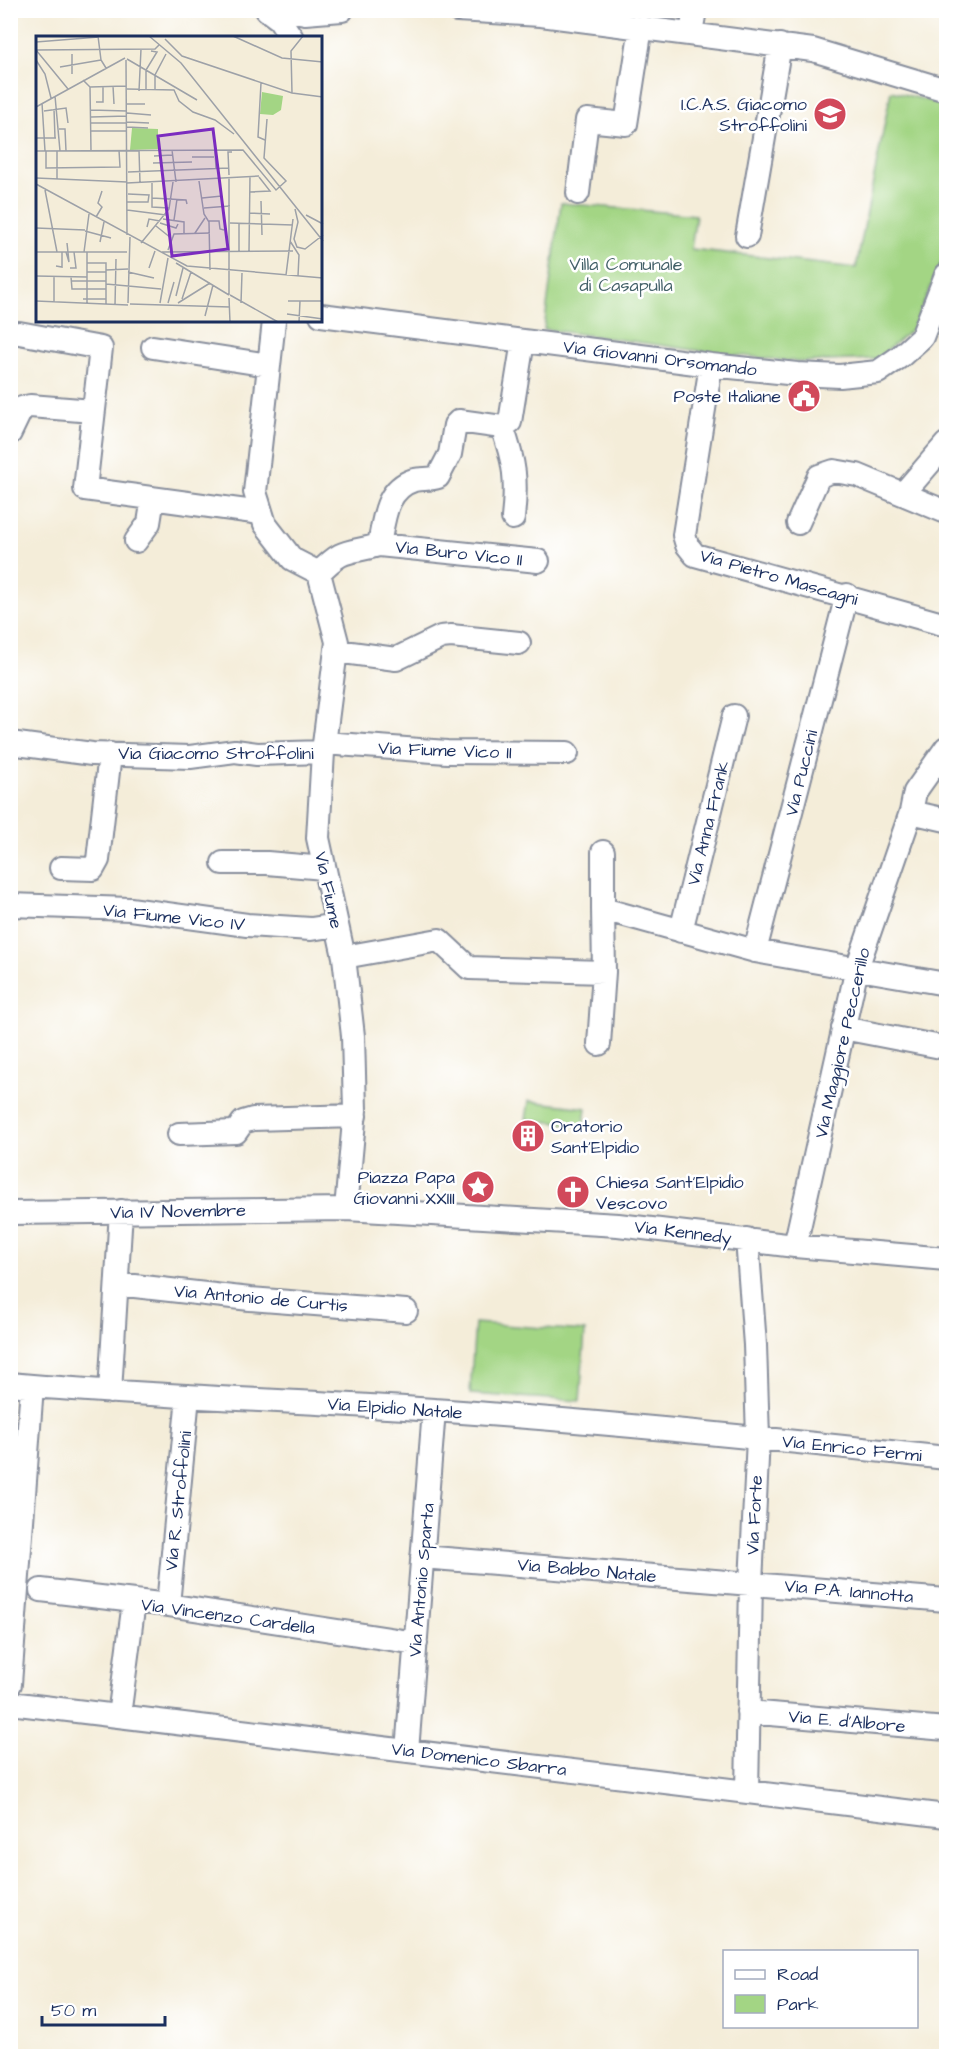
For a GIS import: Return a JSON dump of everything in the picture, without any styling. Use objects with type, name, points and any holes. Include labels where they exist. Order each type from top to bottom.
[{"type":"street","points":[[267,10],[279,19],[291,36]]},
{"type":"street","points":[[304,36],[299,11],[342,10]]},
{"type":"street","points":[[457,10],[530,12],[813,50],[946,90]]},
{"type":"street","points":[[691,33],[695,10]]},
{"type":"street","points":[[578,193],[587,120],[626,124],[641,27]]},
{"type":"street","points":[[747,236],[780,45]]},
{"type":"street","name":"Via Giovanni Orsomando","points":[[322,315],[711,365],[840,376],[878,372],[901,356],[922,337],[944,292]]},
{"type":"street","points":[[274,322],[255,492],[265,524],[292,559],[319,573]]},
{"type":"street","points":[[19,333],[100,348],[85,489],[261,513]]},
{"type":"street","points":[[379,545],[388,502],[394,493],[415,480],[438,477],[450,454],[455,425],[459,421],[502,427],[510,422],[523,341]]},
{"type":"street","points":[[153,347],[269,365]]},
{"type":"street","name":"Via Pietro Mascagni","points":[[711,365],[684,535],[687,545],[695,555],[847,595],[946,625]]},
{"type":"street","points":[[10,433],[22,408],[30,406],[93,411]]},
{"type":"street","points":[[502,427],[511,452],[516,486],[513,518]]},
{"type":"street","points":[[903,494],[946,444]]},
{"type":"street","points":[[798,523],[819,476],[834,471],[856,475],[946,512]]},
{"type":"street","points":[[136,541],[149,524],[153,498]]},
{"type":"street","name":"Via Buro Vico II","points":[[319,573],[342,553],[379,545],[538,561]]},
{"type":"street","name":"Via Fiume","points":[[319,573],[337,642],[323,748],[318,838],[344,957],[353,1036],[355,1116],[346,1209]]},
{"type":"street","name":"Via Puccini","points":[[755,951],[847,595]]},
{"type":"street","points":[[336,651],[396,659],[441,637],[452,636],[519,643]]},
{"type":"street","name":"Via Anna Frank","points":[[681,931],[734,716]]},
{"type":"street","name":"Via Giacomo Stroffolini","points":[[10,742],[92,754],[190,757],[235,751],[257,754],[323,748]]},
{"type":"street","name":"Via Fiume Vico II","points":[[323,748],[567,753]]},
{"type":"street","name":"Via Maggiore Peccerillo","points":[[795,1246],[857,968],[911,812],[915,792],[946,748]]},
{"type":"street","name":"Via Giacomo Stroffolini","points":[[61,868],[93,869],[98,861],[110,754]]},
{"type":"street","points":[[911,812],[946,820]]},
{"type":"street","points":[[599,1044],[604,972],[603,852]]},
{"type":"street","points":[[223,863],[267,863],[324,868]]},
{"type":"street","name":"Via Fiume Vico IV","points":[[10,905],[130,909],[247,925],[311,929],[337,925]]},
{"type":"street","points":[[603,909],[755,951],[946,984]]},
{"type":"street","points":[[344,957],[439,940],[469,968],[604,972]]},
{"type":"street","points":[[843,1029],[946,1048]]},
{"type":"street","points":[[179,1134],[236,1132],[243,1122],[253,1119],[355,1116]]},
{"type":"street","name":"Via Kennedy","points":[[346,1209],[618,1225],[795,1246],[946,1259]]},
{"type":"street","name":"Via IV Novembre","points":[[10,1213],[346,1209]]},
{"type":"street","points":[[110,1392],[121,1211]]},
{"type":"street","name":"Via Forte","points":[[747,1239],[755,1345],[758,1438],[751,1583],[747,1792]]},
{"type":"street","name":"Via Antonio de Curtis","points":[[117,1284],[250,1299],[406,1311]]},
{"type":"street","points":[[10,1684],[21,1385]]},
{"type":"street","name":"Via Elpidio Natale","points":[[21,1385],[434,1410],[758,1438]]},
{"type":"street","name":"Via R. Stroffolini","points":[[168,1605],[188,1396]]},
{"type":"street","name":"Via Antonio Sparta","points":[[407,1751],[434,1410]]},
{"type":"street","name":"Via Enrico Fermi","points":[[758,1438],[946,1458]]},
{"type":"street","name":"Via Babbo Natale","points":[[422,1557],[751,1583]]},
{"type":"street","name":"Via P.A. Iannotta","points":[[751,1583],[946,1600]]},
{"type":"street","name":"Via Vincenzo Cardella","points":[[40,1590],[168,1605],[416,1643]]},
{"type":"street","points":[[119,1716],[134,1602]]},
{"type":"street","name":"Via Domenico Sbarra","points":[[10,1703],[946,1816]]},
{"type":"street","name":"Via E. d'Albore","points":[[748,1712],[946,1730]]},
{"type":"green space","name":"Villa Comunale di Casapulla","points":[[891,91],[946,105],[946,253],[912,329],[877,359],[799,362],[544,329],[561,203],[696,215],[691,249],[856,268]]},
{"type":"green space","points":[[529,1101],[586,1108],[584,1126],[526,1119]]},
{"type":"green space","points":[[475,1323],[585,1331],[580,1401],[470,1394]]},
{"type":"place","name":"I.C.A.S. Giacomo Stroffolini","points":[[830,114]]},
{"type":"place","name":"Poste Italiane","points":[[804,396]]},
{"type":"place","name":"Oratorio Sant'Elpidio","points":[[528,1136]]},
{"type":"place","name":"Piazza Papa Giovanni XXIII","points":[[478,1187]]},
{"type":"place","name":"Chiesa Sant'Elpidio Vescovo","points":[[573,1192]]}]
